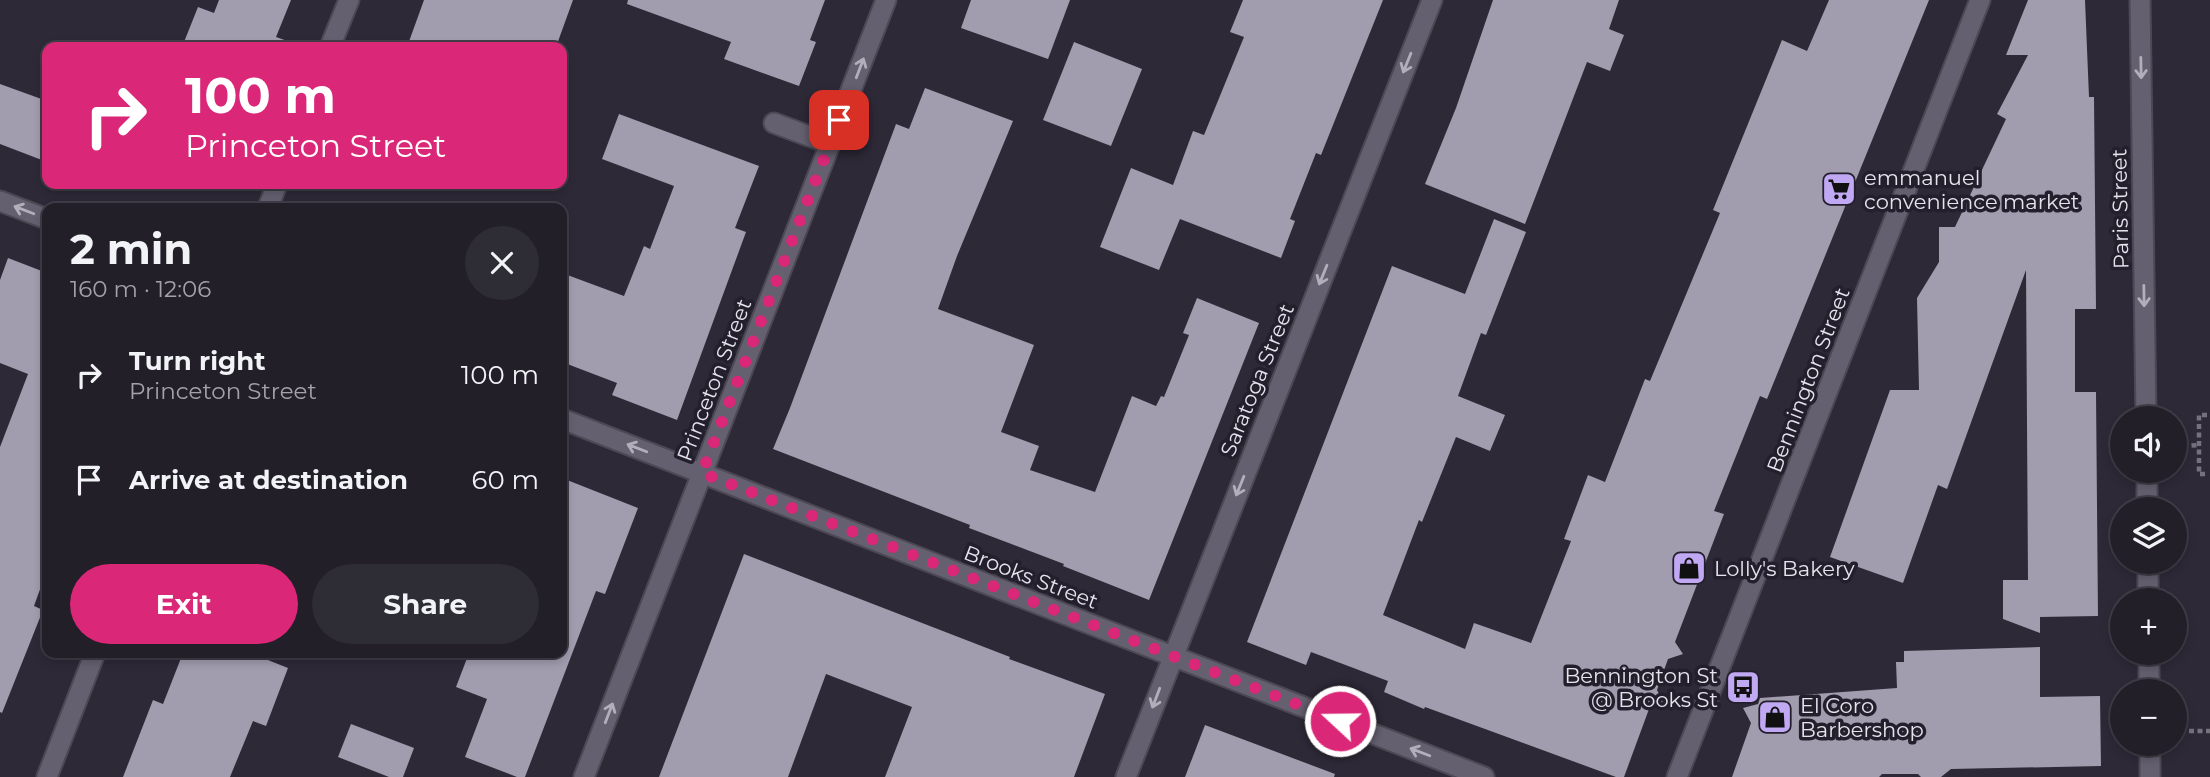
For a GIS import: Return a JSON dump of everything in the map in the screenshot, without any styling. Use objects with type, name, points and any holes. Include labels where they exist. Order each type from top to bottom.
[{"type":"street","points":[[332,42],[349,0]]},
{"type":"street","name":"Princeton Street","points":[[584,777],[887,0]]},
{"type":"street","name":"Saratoga Street","points":[[1126,777],[1432,0]]},
{"type":"street","name":"Bennington Street","points":[[1677,777],[1980,0]]},
{"type":"street","name":"Paris Street","points":[[2140,0],[2146,406]]},
{"type":"street","points":[[774,123],[830,144]]},
{"type":"street","points":[[0,201],[42,217]]},
{"type":"street","name":"Brooks Street","points":[[567,421],[1484,777]]},
{"type":"street","points":[[47,777],[93,658]]},
{"type":"street","points":[[2150,756],[2150,777]]},
{"type":"path","points":[[2207,415],[2199,415],[2199,474],[2208,474]]},
{"type":"path","points":[[2187,446],[2199,445]]},
{"type":"path","points":[[2189,731],[2210,731]]},
{"type":"building","points":[[219,0],[291,0],[276,37],[290,42],[184,42],[198,7],[214,13]]},
{"type":"building","points":[[424,0],[573,0],[558,42],[409,42]]},
{"type":"building","points":[[628,0],[825,0],[810,40],[816,42],[799,86],[724,59],[731,42],[627,4]]},
{"type":"building","points":[[971,0],[1070,0],[1048,59],[961,28]]},
{"type":"building","points":[[1243,0],[1383,0],[1321,155],[1316,153],[1290,219],[1295,221],[1281,258],[1180,219],[1159,270],[1100,247],[1131,168],[1173,185],[1193,131],[1204,135],[1244,37],[1230,32]]},
{"type":"building","points":[[1493,0],[1619,0],[1609,29],[1624,35],[1610,71],[1587,62],[1525,224],[1425,184],[1456,108]]},
{"type":"building","points":[[1829,0],[1929,0],[1767,399],[1760,396],[1714,511],[1724,514],[1675,642],[1683,654],[1668,659],[1657,690],[1664,704],[1649,709],[1624,777],[1616,777],[1425,707],[1424,709],[1384,692],[1388,681],[1311,652],[1306,665],[1247,642],[1392,266],[1465,294],[1494,219],[1526,232],[1486,335],[1481,333],[1458,396],[1505,415],[1490,451],[1456,437],[1422,522],[1419,520],[1383,615],[1465,649],[1474,623],[1531,643],[1571,541],[1564,539],[1588,475],[1605,482],[1645,379],[1650,381],[1720,213],[1713,210],[1782,40],[1807,51]]},
{"type":"building","points":[[2028,0],[2085,0],[2089,97],[2094,97],[2096,309],[2075,309],[2075,392],[2096,392],[2098,616],[2040,617],[2040,633],[2003,619],[2003,580],[2028,580],[2026,270],[1947,489],[1938,485],[1903,583],[1830,557],[1890,390],[1919,390],[1917,298],[1939,262],[1939,227],[1955,227],[2006,119],[1997,114],[2028,55],[2006,55]]},
{"type":"building","points":[[1074,42],[1142,69],[1111,146],[1043,120]]},
{"type":"building","points":[[0,84],[42,99],[42,160],[0,144]]},
{"type":"building","points":[[925,88],[1013,121],[938,309],[1034,345],[1001,432],[1039,446],[1030,470],[1095,492],[1132,396],[1156,406],[1161,396],[1164,397],[1189,335],[1183,333],[1197,298],[1259,323],[1149,600],[969,528],[970,525],[773,449],[896,124],[909,129]]},
{"type":"building","points":[[619,114],[759,166],[735,228],[746,232],[677,420],[612,395],[617,383],[567,364],[567,275],[624,296],[644,246],[650,249],[674,186],[602,159]]},
{"type":"building","points":[[8,258],[42,271],[42,584],[34,606],[42,610],[42,613],[2,713],[0,447],[28,374],[0,363],[0,280]]},
{"type":"building","points":[[567,480],[638,508],[605,594],[596,591],[525,777],[517,777],[465,757],[487,699],[456,687],[467,658],[567,658]]},
{"type":"building","points":[[744,554],[1105,694],[1074,777],[885,777],[912,707],[826,674],[788,777],[659,777]]},
{"type":"building","points":[[2040,647],[2040,697],[2100,696],[2101,766],[1951,769],[1941,777],[1882,774],[1879,777],[1732,777],[1751,723],[1743,708],[1758,704],[1760,698],[1897,688],[1896,662],[1904,662],[1904,651]]},
{"type":"building","points":[[181,658],[263,658],[288,668],[266,726],[253,721],[230,777],[123,777],[153,700],[163,704]]},
{"type":"building","points":[[351,724],[414,748],[403,777],[389,777],[338,757]]},
{"type":"building","points":[[1205,725],[1335,774],[1334,777],[1185,777]]},
{"type":"place","name":"emmanuel convenience market","points":[[1839,189]]},
{"type":"place","name":"Lolly's Bakery","points":[[1689,568]]},
{"type":"place","name":"Bennington St @ Brooks St","points":[[1743,687]]},
{"type":"place","name":"El Coro Barbershop","points":[[1775,717]]},
{"type":"route","points":[[839,120],[702,473],[1340,721]]}]
